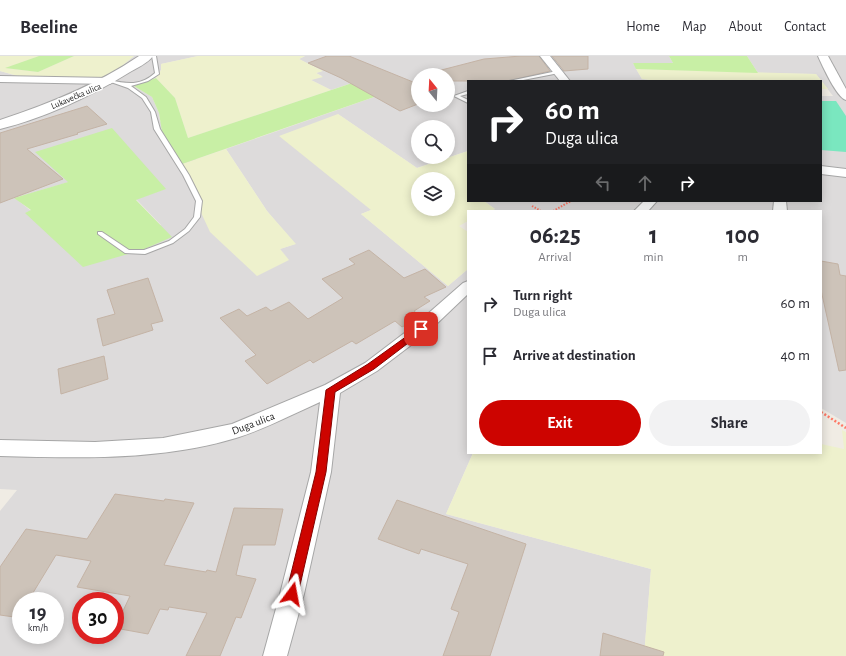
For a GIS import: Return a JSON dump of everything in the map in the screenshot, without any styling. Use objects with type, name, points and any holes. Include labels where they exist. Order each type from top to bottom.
[{"type":"street","name":"Lukavečka ulica","points":[[0,125],[54,106],[110,81],[147,56]]},
{"type":"street","points":[[545,56],[564,80]]},
{"type":"street","points":[[823,56],[828,68],[846,98]]},
{"type":"street","points":[[0,79],[110,81]]},
{"type":"street","points":[[822,170],[846,173]]},
{"type":"street","points":[[642,210],[650,202]]},
{"type":"street","name":"Duga ulica","points":[[0,448],[95,450],[163,446],[235,431],[331,390],[371,367],[421,329],[467,287]]},
{"type":"street","points":[[275,656],[292,594],[321,472],[331,390]]},
{"type":"lane","points":[[125,86],[153,77],[157,73],[154,56]]},
{"type":"lane","points":[[516,80],[557,72]]},
{"type":"lane","points":[[100,233],[127,252],[145,252],[171,242],[187,230],[197,217],[199,201],[186,175],[157,129],[156,120],[149,104],[139,93],[110,81]]},
{"type":"lane","points":[[467,92],[456,96],[467,102]]},
{"type":"path","points":[[555,210],[569,202]]},
{"type":"path","points":[[532,206],[539,210]]},
{"type":"path","points":[[822,413],[846,428]]},
{"type":"shaded area","points":[[134,56],[198,56],[161,64],[161,70],[156,78],[134,86],[152,97],[159,113],[160,121],[289,259],[280,249],[295,244],[267,211],[226,149],[400,88],[373,76],[331,90],[311,80],[322,76],[316,73],[322,71],[299,59],[305,56],[669,56],[673,63],[633,63],[642,79],[650,80],[467,80],[467,151],[455,155],[455,120],[411,120],[411,164],[338,114],[371,210],[361,214],[448,286],[467,270],[467,454],[473,454],[446,514],[651,569],[644,656],[0,656],[0,511],[17,490],[0,489],[0,71],[18,76],[44,78],[104,77],[117,70]],"holes":[[[36,152],[165,189],[136,199],[161,225],[26,213],[31,211],[15,198],[69,182]]]},
{"type":"shaded area","points":[[747,56],[846,56],[846,423],[822,409],[822,210],[493,210],[495,209],[485,202],[822,202],[822,96],[833,96],[816,74],[758,73]]},
{"type":"shaded area","points":[[411,164],[429,164],[417,168]]},
{"type":"green space","points":[[0,56],[39,56],[6,68],[38,72],[74,56],[134,56],[117,70],[104,77],[44,78],[18,76],[0,71]]},
{"type":"green space","points":[[39,56],[74,56],[38,72],[5,68]]},
{"type":"green space","points":[[198,56],[305,56],[299,59],[323,71],[316,73],[323,77],[311,80],[331,90],[188,138],[175,98],[156,78],[161,70],[161,64]]},
{"type":"green space","points":[[669,56],[747,56],[758,73],[636,69],[633,63],[673,63]]},
{"type":"green space","points":[[636,69],[816,74],[821,80],[650,80],[642,79]]},
{"type":"green space","points":[[373,76],[400,88],[179,165],[163,138],[159,113],[152,97],[134,86],[156,78],[175,98],[188,138]]},
{"type":"green space","points":[[822,82],[828,89],[822,89]]},
{"type":"green space","points":[[822,101],[836,101],[846,116],[846,152],[822,150]]},
{"type":"green space","points":[[338,114],[417,168],[429,164],[455,164],[455,155],[467,151],[467,202],[485,202],[495,209],[467,210],[467,222],[459,226],[467,231],[467,270],[448,286],[361,214],[371,210],[279,136]]},
{"type":"green space","points":[[112,128],[166,189],[136,200],[172,237],[142,250],[83,267],[25,213],[31,210],[14,198],[68,182],[35,152]]},
{"type":"green space","points":[[226,149],[267,211],[296,244],[280,249],[289,260],[257,276],[210,232],[179,165]]},
{"type":"green space","points":[[842,430],[846,432],[846,656],[644,656],[651,569],[446,514],[473,454],[822,454],[822,444],[844,449]]},
{"type":"building","points":[[327,56],[349,56],[411,81],[411,107],[400,111],[341,78],[308,63]]},
{"type":"building","points":[[539,56],[550,71],[512,80],[455,81],[455,68],[449,68],[484,59]]},
{"type":"building","points":[[552,56],[588,56],[588,69],[564,71]]},
{"type":"building","points":[[87,106],[107,124],[27,149],[63,179],[0,203],[0,133]]},
{"type":"building","points":[[369,250],[404,278],[425,269],[446,287],[424,297],[430,301],[414,311],[421,317],[402,327],[395,321],[356,344],[352,341],[313,363],[310,360],[267,384],[245,361],[256,355],[220,318],[239,309],[247,316],[266,307],[271,311],[289,302],[308,319],[343,298],[322,279],[355,264],[349,259]]},
{"type":"building","points":[[822,261],[838,264],[840,275],[846,276],[846,370],[839,371],[822,294]]},
{"type":"building","points":[[148,278],[163,321],[151,324],[153,330],[103,346],[97,319],[115,314],[107,290]]},
{"type":"building","points":[[104,356],[108,379],[61,394],[58,369]]},
{"type":"building","points":[[115,494],[164,501],[165,499],[194,503],[164,565],[206,572],[207,570],[216,572],[234,508],[283,509],[275,545],[243,545],[236,575],[256,579],[241,618],[236,617],[220,656],[186,656],[207,613],[169,607],[168,610],[160,609],[148,634],[124,630],[124,609],[130,596],[124,595],[124,592],[106,592],[77,587],[91,561],[56,555],[33,592],[12,592],[12,617],[0,615],[0,567],[26,529],[87,539]]},
{"type":"building","points":[[397,500],[526,544],[490,656],[443,656],[459,612],[451,609],[468,564],[421,549],[419,554],[378,539]]},
{"type":"building","points":[[603,633],[664,652],[663,656],[600,656]]},
{"type":"route","points":[[292,594],[321,472],[331,390],[371,367],[421,329]]}]
